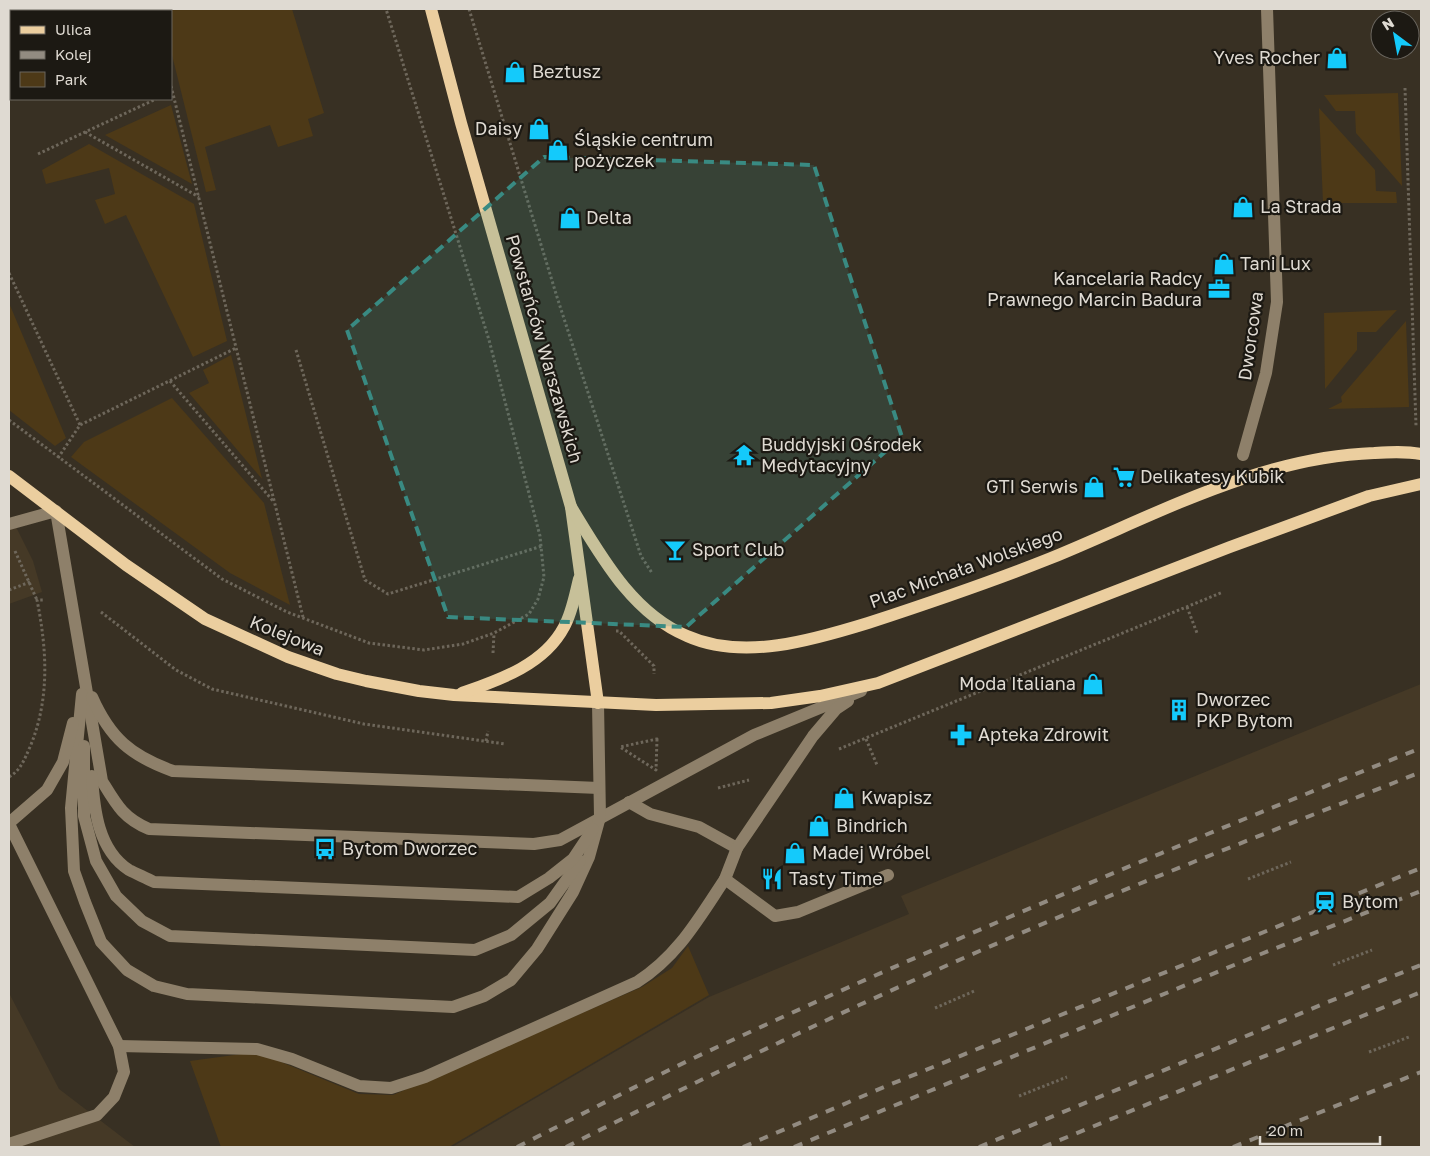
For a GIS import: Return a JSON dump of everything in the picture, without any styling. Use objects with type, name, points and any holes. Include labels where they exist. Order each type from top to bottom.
[{"type":"main road","name":"Powstańców Warszawskich","points":[[431,9],[461,123],[571,507],[598,703]]},
{"type":"main road","name":"Plac Michała Wolskiego","points":[[571,507],[599,553],[627,589],[659,620],[699,641],[741,647],[766,647],[819,637],[927,604],[1048,559],[1239,479],[1293,463],[1345,454],[1408,452],[1421,454]]},
{"type":"main road","name":"Kolejowa","points":[[9,476],[185,606],[258,644],[337,674],[419,691],[454,695],[598,703]]},
{"type":"main road","points":[[598,703],[722,705],[771,703],[820,696],[878,683],[973,648],[1230,547],[1369,496],[1421,484]]},
{"type":"main road","points":[[454,695],[520,670],[540,656],[564,628],[580,572]]},
{"type":"street","name":"Dworcowa","points":[[1243,455],[1266,373],[1277,302],[1267,9]]},
{"type":"street","points":[[9,524],[56,511],[83,679],[102,780],[116,806],[131,822],[149,828],[534,844],[560,840],[754,735],[878,683]]},
{"type":"street","points":[[83,679],[102,720],[125,746],[147,762],[173,771],[599,788]]},
{"type":"street","points":[[83,679],[95,815],[108,849],[128,869],[154,882],[518,897],[549,878],[573,859],[600,817]]},
{"type":"street","points":[[83,679],[84,816],[96,861],[116,896],[142,921],[170,936],[476,950],[511,935],[550,903],[576,868],[600,817]]},
{"type":"street","points":[[83,679],[71,808],[74,871],[101,942],[127,970],[154,986],[187,994],[453,1007],[484,996],[511,980],[537,949],[577,884],[589,857],[600,817],[598,703]]},
{"type":"street","points":[[9,1144],[97,1115],[114,1098],[124,1072],[119,1046],[9,824],[47,790],[63,762],[83,679]]},
{"type":"street","points":[[119,1046],[258,1049],[292,1059],[359,1086],[391,1088],[425,1077],[637,982],[656,970],[672,955],[726,879],[736,848],[813,736],[836,709],[878,683]]},
{"type":"street","points":[[629,802],[650,814],[699,827],[736,848]]},
{"type":"street","points":[[726,879],[775,916],[798,912],[888,875]]},
{"type":"path","points":[[9,420],[222,580],[303,618],[369,643],[424,650],[463,644],[494,633],[529,614],[538,599],[544,577],[542,546],[489,340],[386,9]]},
{"type":"path","points":[[469,9],[542,251],[641,556],[655,577]]},
{"type":"path","points":[[1406,88],[1416,426]]},
{"type":"path","points":[[172,92],[303,618]]},
{"type":"path","points":[[38,154],[154,100]]},
{"type":"path","points":[[85,132],[199,197]]},
{"type":"path","points":[[9,273],[80,425]]},
{"type":"path","points":[[58,458],[80,425],[236,348]]},
{"type":"path","points":[[296,350],[365,580],[388,594],[542,546]]},
{"type":"path","points":[[170,381],[274,502]]},
{"type":"path","points":[[1408,426],[1421,426]]},
{"type":"path","points":[[9,777],[19,771],[39,725],[46,682],[44,634],[37,600],[14,548]]},
{"type":"path","points":[[9,590],[30,582]]},
{"type":"path","points":[[710,790],[774,773],[866,739],[1223,592]]},
{"type":"path","points":[[37,600],[46,601]]},
{"type":"path","points":[[1187,607],[1197,633]]},
{"type":"path","points":[[97,609],[176,670],[212,689],[364,724],[505,744]]},
{"type":"path","points":[[612,631],[619,631],[654,666],[654,674]]},
{"type":"path","points":[[493,656],[494,633]]},
{"type":"path","points":[[486,741],[488,731]]},
{"type":"path","points":[[656,739],[656,770],[627,751],[620,747],[656,739]]},
{"type":"path","points":[[866,739],[877,765]]},
{"type":"path","points":[[1248,880],[1291,862]]},
{"type":"path","points":[[1333,965],[1372,950]]},
{"type":"path","points":[[935,1008],[974,991]]},
{"type":"path","points":[[1369,1052],[1409,1037]]},
{"type":"path","points":[[1019,1096],[1067,1077]]},
{"type":"highlighted area","points":[[544,157],[814,165],[902,437],[686,627],[448,617],[347,330]]},
{"type":"shaded area","points":[[9,519],[14,523],[33,561],[42,592],[9,604]]},
{"type":"shaded area","points":[[1421,684],[1421,1147],[452,1147],[709,997],[909,914],[901,896]]},
{"type":"shaded area","points":[[9,993],[59,1089],[135,1147],[9,1147]]},
{"type":"green space","points":[[292,9],[324,113],[308,119],[313,136],[278,147],[270,125],[205,147],[216,190],[206,192],[172,55],[172,10],[162,10]]},
{"type":"green space","points":[[1398,93],[1402,186],[1356,133],[1355,111],[1336,111],[1324,95]]},
{"type":"green space","points":[[171,105],[192,184],[105,135]]},
{"type":"green space","points":[[1319,108],[1375,170],[1376,191],[1396,192],[1397,203],[1323,203]]},
{"type":"green space","points":[[89,144],[194,204],[227,341],[193,357],[126,215],[105,224],[95,200],[115,194],[109,168],[46,184],[42,170]]},
{"type":"green space","points":[[9,303],[66,438],[55,446],[9,410]]},
{"type":"green space","points":[[1397,310],[1376,332],[1357,332],[1357,350],[1325,389],[1324,313]]},
{"type":"green space","points":[[1406,321],[1409,407],[1328,409],[1342,402],[1341,397]]},
{"type":"green space","points":[[231,355],[262,479],[189,393],[209,383],[203,370]]},
{"type":"green space","points":[[172,398],[264,503],[290,605],[230,573],[71,457],[84,442]]},
{"type":"green space","points":[[688,946],[709,995],[449,1147],[221,1147],[190,1061],[249,1053],[264,1055],[359,1094],[393,1095],[642,987],[672,968]]},
{"type":"railway","points":[[517,1147],[700,1055],[898,965],[1159,854],[1421,748]]},
{"type":"railway","points":[[566,1147],[798,1034],[998,943],[1179,868],[1421,772]]},
{"type":"railway","points":[[743,1147],[889,1085],[1421,868]]},
{"type":"railway","points":[[794,1147],[1256,956],[1421,891]]},
{"type":"railway","points":[[979,1147],[1421,965]]},
{"type":"railway","points":[[1043,1147],[1421,992]]},
{"type":"railway","points":[[1233,1147],[1421,1072]]},
{"type":"place","name":"Yves Rocher","points":[[1337,58]]},
{"type":"place","name":"Beztusz","points":[[515,72]]},
{"type":"place","name":"Daisy","points":[[539,129]]},
{"type":"place","name":"Śląskie centrum pożyczek","points":[[558,150]]},
{"type":"place","name":"La Strada","points":[[1243,207]]},
{"type":"place","name":"Delta","points":[[570,218]]},
{"type":"place","name":"Tani Lux","points":[[1224,264]]},
{"type":"place","name":"Kancelaria Radcy Prawnego Marcin Badura","points":[[1219,289]]},
{"type":"place","name":"Buddyjski Ośrodek Medytacyjny","points":[[744,455]]},
{"type":"place","name":"Delikatesy Kubik","points":[[1124,477]]},
{"type":"place","name":"GTI Serwis","points":[[1094,487]]},
{"type":"place","name":"Sport Club","points":[[675,550]]},
{"type":"place","name":"Moda Italiana","points":[[1093,684]]},
{"type":"place","name":"Dworzec PKP Bytom","points":[[1179,710]]},
{"type":"place","name":"Apteka Zdrowit","points":[[961,735]]},
{"type":"place","name":"Kwapisz","points":[[844,798]]},
{"type":"place","name":"Bindrich","points":[[819,826]]},
{"type":"place","name":"Bytom Dworzec","points":[[325,849]]},
{"type":"place","name":"Madej Wróbel","points":[[795,853]]},
{"type":"place","name":"Tasty Time","points":[[772,879]]},
{"type":"place","name":"Bytom","points":[[1325,902]]}]
